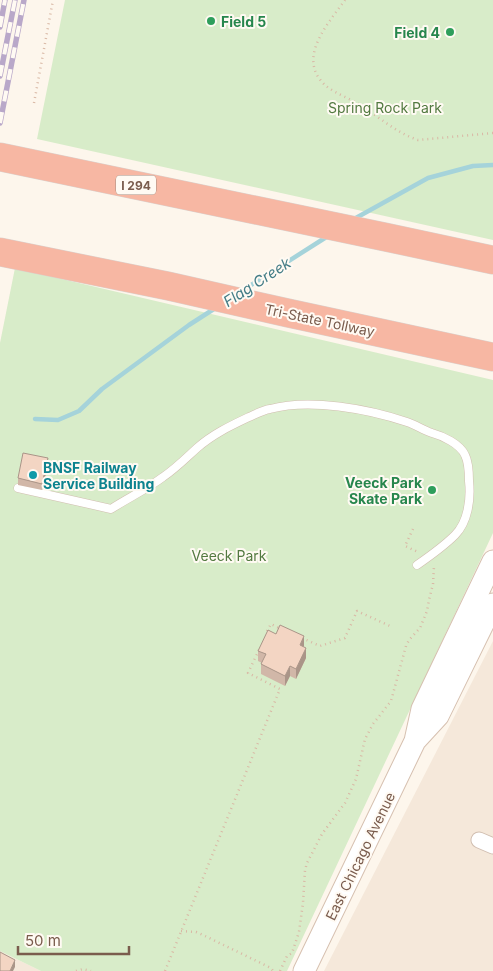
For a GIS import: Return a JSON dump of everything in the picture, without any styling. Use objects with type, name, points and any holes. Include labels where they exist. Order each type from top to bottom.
[{"type":"highway","name":"I 294","points":[[0,157],[493,260]]},
{"type":"highway","name":"Tri-State Tollway","points":[[0,252],[168,286],[493,357]]},
{"type":"main road","name":"East Chicago Avenue","points":[[304,971],[415,742],[422,709],[493,561]]},
{"type":"main road","name":"East Chicago Avenue","points":[[415,742],[438,716],[493,604]]},
{"type":"lane","points":[[18,488],[111,509],[163,478],[217,433],[269,409],[305,404],[372,412],[416,425],[448,440],[465,455],[468,465],[470,492],[464,519],[456,534],[417,565]]},
{"type":"path","points":[[34,103],[53,0]]},
{"type":"path","points":[[344,0],[319,37],[313,55],[314,67],[318,78],[326,86],[361,105],[399,131],[418,140],[493,132]]},
{"type":"path","points":[[280,971],[287,956],[292,953],[299,932],[305,870],[310,857],[322,834],[345,803],[356,779],[365,739],[373,724],[391,701],[406,646],[420,628],[428,611],[434,564],[431,558],[405,546],[413,528]]},
{"type":"path","points":[[296,635],[320,646],[345,638],[357,611],[390,626]]},
{"type":"path","points":[[267,632],[271,624],[287,632]]},
{"type":"path","points":[[164,971],[280,689],[248,673],[259,649]]},
{"type":"path","points":[[181,931],[196,932],[203,935],[271,968],[273,971]]},
{"type":"path","points":[[76,971],[83,969],[91,971]]},
{"type":"shaded area","points":[[493,641],[493,971],[324,971]]},
{"type":"shaded area","points":[[0,951],[41,971],[0,971]]},
{"type":"green space","name":"Spring Rock Park","points":[[65,0],[493,0],[493,240],[37,139]]},
{"type":"green space","name":"Veeck Park","points":[[15,268],[493,380],[493,533],[287,971],[41,971],[0,951],[0,343]]},
{"type":"building","name":"BNSF Railway Service Building","points":[[23,453],[48,458],[42,484],[18,478]]},
{"type":"building","points":[[280,625],[304,636],[300,645],[306,648],[296,669],[290,666],[285,676],[261,664],[266,654],[258,651],[268,630],[276,634]]},
{"type":"building","points":[[0,952],[15,960],[10,971],[0,971]]},
{"type":"waterway","name":"Flag Creek","points":[[354,219],[428,178],[473,166],[493,165]]},
{"type":"waterway","name":"Flag Creek","points":[[240,292],[328,236]]},
{"type":"waterway","name":"Flag Creek","points":[[35,419],[58,420],[79,411],[102,389],[189,325],[217,307]]},
{"type":"railway","points":[[0,27],[5,0]]},
{"type":"railway","points":[[0,76],[15,0]]},
{"type":"railway","points":[[0,123],[24,0]]},
{"type":"place","name":"Field 5","points":[[211,21]]},
{"type":"place","name":"Field 4","points":[[450,32]]},
{"type":"place","name":"BNSF Railway Service Building","points":[[33,475]]},
{"type":"place","name":"Veeck Park Skate Park","points":[[432,490]]}]
